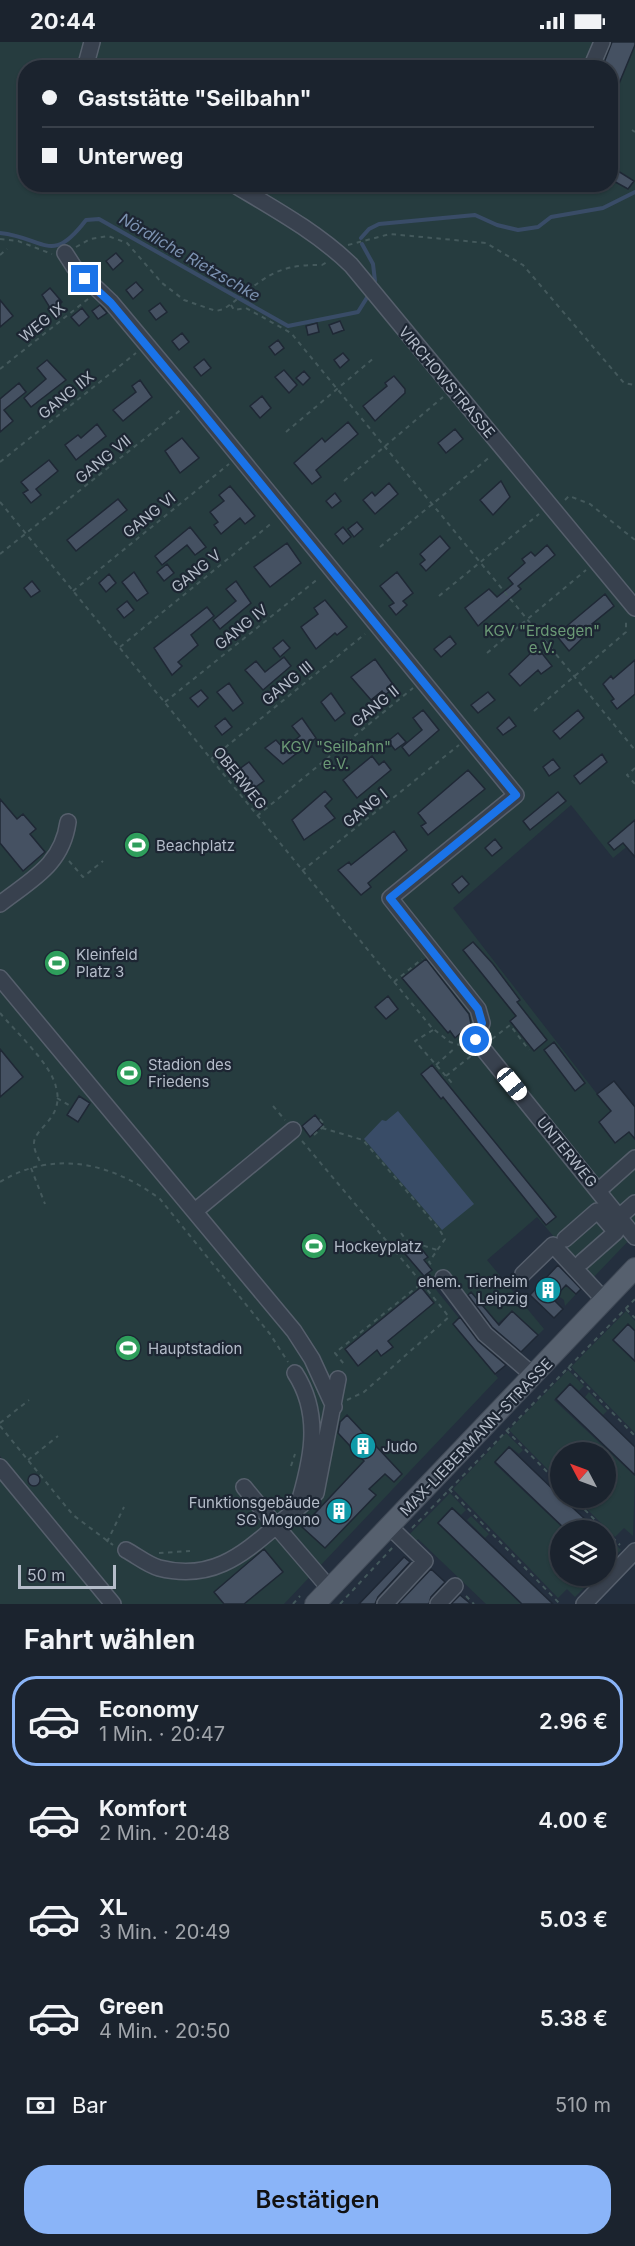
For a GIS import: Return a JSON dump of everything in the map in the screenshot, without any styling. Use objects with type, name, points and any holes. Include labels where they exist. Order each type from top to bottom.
[{"type":"main road","name":"MAX-LIEBERMANN-STRASSE","points":[[315,1604],[335,1596],[396,1533],[534,1376],[635,1268]]},
{"type":"street","points":[[87,60],[92,42]]},
{"type":"street","points":[[594,60],[602,42]]},
{"type":"street","name":"VIRCHOWSTRASSE","points":[[246,192],[338,253],[363,279],[547,511],[631,604]]},
{"type":"street","points":[[65,253],[97,291],[111,303],[239,456],[516,795],[390,898],[480,1013],[481,1027],[476,1040]]},
{"type":"street","points":[[0,904],[56,859],[65,841],[68,822]]},
{"type":"street","points":[[0,978],[294,1331],[312,1359],[334,1407]]},
{"type":"street","name":"UNTERWEG","points":[[476,1040],[598,1191],[611,1214],[635,1237]]},
{"type":"street","points":[[195,1211],[293,1130]]},
{"type":"street","points":[[598,1191],[635,1158]]},
{"type":"street","points":[[565,1239],[597,1211],[611,1214],[635,1203]]},
{"type":"street","points":[[582,1262],[616,1232],[611,1214]]},
{"type":"street","points":[[523,1274],[553,1245],[605,1300]]},
{"type":"street","points":[[443,1278],[486,1334],[534,1376]]},
{"type":"street","points":[[295,1373],[309,1404],[314,1438],[310,1468],[297,1509]]},
{"type":"street","points":[[126,1550],[158,1568],[200,1573],[242,1556],[316,1493],[338,1379]]},
{"type":"street","points":[[0,1467],[113,1604]]},
{"type":"street","points":[[244,1487],[335,1596]]},
{"type":"street","points":[[385,1604],[425,1561],[396,1533]]},
{"type":"street","points":[[584,1604],[633,1553]]},
{"type":"street","points":[[438,1604],[454,1586]]},
{"type":"path","points":[[358,242],[390,234],[486,243],[523,265],[624,383],[635,385]]},
{"type":"path","points":[[0,239],[18,241],[54,254],[65,253],[90,239],[108,236],[127,243],[162,284],[184,300],[216,311],[232,303],[285,267],[322,265],[338,253]]},
{"type":"path","points":[[0,255],[7,249]]},
{"type":"path","name":"WEG IX","points":[[0,369],[97,291]]},
{"type":"path","points":[[232,303],[234,309],[246,308],[291,333],[635,750]]},
{"type":"path","name":"GANG IIX","points":[[0,462],[146,345]]},
{"type":"path","points":[[286,432],[375,357]]},
{"type":"path","points":[[344,481],[445,396]]},
{"type":"path","name":"GANG VII","points":[[0,554],[23,535],[27,535],[192,400]]},
{"type":"path","points":[[380,548],[493,454]]},
{"type":"path","name":"GANG VI","points":[[73,591],[239,456]]},
{"type":"path","points":[[439,596],[479,562],[569,496],[590,504],[634,542]]},
{"type":"path","name":"OBERWEG","points":[[0,502],[394,982],[434,1029],[457,1046]]},
{"type":"path","name":"GANG V","points":[[120,647],[285,512]]},
{"type":"path","name":"GANG IV","points":[[165,702],[331,568]]},
{"type":"path","points":[[487,653],[588,568]]},
{"type":"path","points":[[534,711],[626,632],[631,604]]},
{"type":"path","name":"GANG III","points":[[211,759],[376,624]]},
{"type":"path","name":"GANG II","points":[[257,816],[422,680]]},
{"type":"path","name":"GANG I","points":[[302,871],[469,738]]},
{"type":"path","points":[[635,768],[627,775],[635,784]]},
{"type":"path","points":[[56,859],[66,858],[83,877],[104,861]]},
{"type":"path","points":[[394,982],[433,951]]},
{"type":"path","points":[[0,1013],[49,1072],[56,1086],[57,1098],[52,1118],[36,1135],[34,1144],[42,1166]]},
{"type":"path","points":[[434,1029],[415,1041],[452,1083]]},
{"type":"path","points":[[436,1065],[457,1046],[468,1045],[476,1040]]},
{"type":"path","points":[[57,1098],[72,1107]]},
{"type":"path","points":[[314,1135],[325,1125],[318,1117]]},
{"type":"path","points":[[322,1128],[363,1140],[439,1229],[445,1239],[429,1262],[443,1278]]},
{"type":"path","points":[[293,1130],[449,1317],[364,1392],[334,1407]]},
{"type":"path","points":[[0,1182],[32,1168],[77,1162],[122,1175],[160,1199],[270,1334],[295,1373]]},
{"type":"path","points":[[32,1168],[45,1204]]},
{"type":"path","points":[[401,1233],[406,1239],[437,1250]]},
{"type":"path","points":[[329,1356],[422,1283]]},
{"type":"path","points":[[335,1596],[396,1533],[449,1489],[635,1299]]},
{"type":"path","points":[[626,1309],[635,1318]]},
{"type":"path","points":[[335,1353],[344,1364],[338,1379]]},
{"type":"path","points":[[568,1367],[635,1436]]},
{"type":"path","points":[[29,1400],[0,1424],[73,1515],[106,1542],[126,1550]]},
{"type":"path","points":[[506,1430],[550,1475]]},
{"type":"path","points":[[28,1460],[58,1436]]},
{"type":"path","points":[[291,1466],[297,1446]]},
{"type":"path","points":[[449,1489],[560,1604]]},
{"type":"path","points":[[106,1542],[124,1507]]},
{"type":"path","points":[[583,1508],[596,1520]]},
{"type":"path","points":[[616,1539],[633,1553]]},
{"type":"path","points":[[158,1553],[190,1551]]},
{"type":"green space","points":[[0,42],[635,42],[635,840],[613,858],[571,805],[453,908],[597,1094],[635,1139],[635,1234],[591,1280],[537,1217],[487,1260],[544,1329],[538,1335],[512,1311],[497,1324],[471,1292],[461,1301],[447,1275],[433,1286],[459,1318],[453,1324],[498,1378],[284,1604],[122,1604],[0,1456]]},
{"type":"green space","points":[[566,1285],[576,1294],[565,1306],[564,1300],[557,1295]]},
{"type":"green space","points":[[626,1311],[635,1321],[635,1330],[628,1324],[612,1340],[635,1362],[635,1433],[571,1367]]},
{"type":"green space","points":[[568,1370],[584,1386],[579,1391],[570,1383],[554,1400],[599,1442],[550,1442],[550,1472],[509,1430]]},
{"type":"green space","points":[[589,1392],[607,1411],[603,1415],[585,1397]]},
{"type":"green space","points":[[506,1433],[523,1450],[519,1454],[509,1446],[494,1463],[554,1520],[550,1520],[550,1586],[586,1586],[575,1597],[567,1589],[558,1598],[453,1489]]},
{"type":"green space","points":[[616,1458],[635,1476],[633,1536],[624,1528],[616,1536],[616,1520],[598,1520],[586,1508],[616,1508]]},
{"type":"green space","points":[[0,1476],[107,1604],[0,1604]]},
{"type":"green space","points":[[450,1493],[466,1510],[461,1515],[452,1507],[437,1523],[521,1604],[486,1604],[418,1539],[411,1547],[404,1540]]},
{"type":"green space","points":[[471,1516],[489,1534],[485,1538],[467,1520]]},
{"type":"green space","points":[[616,1545],[621,1550],[616,1555]]},
{"type":"water","points":[[398,1111],[474,1204],[442,1230],[364,1139],[382,1120],[386,1121]]},
{"type":"building","points":[[612,42],[635,42],[618,86],[618,60],[605,60]]},
{"type":"building","points":[[618,171],[634,181],[628,189],[618,183]]},
{"type":"building","points":[[116,253],[123,261],[113,270],[106,261]]},
{"type":"building","points":[[136,282],[143,290],[133,299],[126,290]]},
{"type":"building","points":[[50,288],[62,302],[52,311],[42,295]]},
{"type":"building","points":[[0,300],[13,316],[0,327]]},
{"type":"building","points":[[160,303],[167,312],[156,320],[149,311]]},
{"type":"building","points":[[100,305],[107,313],[98,319],[92,311]]},
{"type":"building","points":[[82,308],[89,317],[79,326],[71,317]]},
{"type":"building","points":[[340,321],[344,330],[333,334],[329,325]]},
{"type":"building","points":[[317,323],[319,332],[308,335],[306,326]]},
{"type":"building","points":[[182,333],[189,342],[179,350],[172,341]]},
{"type":"building","points":[[278,340],[284,348],[275,355],[269,347]]},
{"type":"building","points":[[343,353],[349,360],[340,368],[334,360]]},
{"type":"building","points":[[204,359],[211,368],[201,376],[194,367]]},
{"type":"building","points":[[47,360],[66,380],[31,407],[24,398],[46,379],[37,368]]},
{"type":"building","points":[[284,370],[297,385],[289,393],[275,377]]},
{"type":"building","points":[[304,371],[310,378],[303,385],[296,378]]},
{"type":"building","points":[[394,376],[405,389],[405,393],[375,421],[363,406],[387,386],[385,383]]},
{"type":"building","points":[[140,380],[152,397],[123,421],[113,410],[136,392],[132,386]]},
{"type":"building","points":[[19,383],[26,392],[4,410],[13,421],[0,432],[0,399]]},
{"type":"building","points":[[262,396],[271,408],[260,418],[250,406]]},
{"type":"building","points":[[348,422],[358,434],[316,470],[321,477],[312,484],[294,463],[322,438],[325,442]]},
{"type":"building","points":[[97,424],[106,436],[76,460],[65,445],[78,435],[81,438]]},
{"type":"building","points":[[455,429],[463,439],[446,453],[438,443]]},
{"type":"building","points":[[182,438],[199,458],[180,473],[165,451]]},
{"type":"building","points":[[49,460],[58,471],[36,489],[41,495],[31,503],[23,493],[28,490],[21,482]]},
{"type":"building","points":[[501,481],[510,497],[493,515],[480,500]]},
{"type":"building","points":[[389,483],[398,494],[375,514],[363,500],[372,492],[375,496]]},
{"type":"building","points":[[230,486],[255,516],[245,524],[240,518],[221,534],[214,525],[218,522],[210,512],[224,501],[219,495]]},
{"type":"building","points":[[335,493],[341,501],[332,508],[326,501]]},
{"type":"building","points":[[118,499],[127,510],[76,551],[67,540]]},
{"type":"building","points":[[357,522],[363,529],[354,537],[348,529]]},
{"type":"building","points":[[190,527],[206,547],[195,555],[187,545],[162,565],[155,556]]},
{"type":"building","points":[[343,527],[351,537],[343,544],[335,534]]},
{"type":"building","points":[[440,536],[450,548],[426,571],[420,564],[425,560],[420,554]]},
{"type":"building","points":[[287,543],[301,563],[270,587],[254,567]]},
{"type":"building","points":[[547,545],[555,555],[518,586],[521,589],[478,626],[465,608],[489,589],[497,597],[513,584],[508,578],[525,563],[522,559],[531,552],[535,556]]},
{"type":"building","points":[[167,564],[174,573],[164,581],[157,572]]},
{"type":"building","points":[[134,572],[148,593],[137,601],[122,582]]},
{"type":"building","points":[[397,572],[413,593],[403,601],[407,605],[396,615],[389,606],[394,603],[380,586]]},
{"type":"building","points":[[109,574],[116,583],[106,592],[99,583]]},
{"type":"building","points":[[32,581],[40,591],[31,597],[24,588]]},
{"type":"building","points":[[236,581],[251,603],[220,629],[213,620],[236,601],[226,589]]},
{"type":"building","points":[[605,594],[614,606],[592,624],[594,627],[569,651],[556,635]]},
{"type":"building","points":[[325,600],[347,627],[337,635],[335,633],[316,649],[301,627],[318,614],[314,608]]},
{"type":"building","points":[[127,601],[134,610],[124,618],[117,609]]},
{"type":"building","points":[[207,607],[214,616],[191,635],[198,645],[178,662],[182,666],[172,675],[154,648]]},
{"type":"building","points":[[450,636],[456,644],[441,657],[434,649]]},
{"type":"building","points":[[283,640],[290,648],[280,657],[273,648]]},
{"type":"building","points":[[537,647],[552,666],[541,674],[538,670],[520,686],[509,674]]},
{"type":"building","points":[[284,657],[291,666],[263,690],[245,670],[256,661],[265,672]]},
{"type":"building","points":[[375,659],[395,687],[385,695],[382,691],[371,700],[351,677]]},
{"type":"building","points":[[635,660],[635,694],[617,709],[611,701],[614,699],[603,684],[611,676],[613,679]]},
{"type":"building","points":[[229,683],[243,703],[233,711],[217,692]]},
{"type":"building","points":[[201,690],[208,698],[198,707],[190,698]]},
{"type":"building","points":[[488,692],[495,700],[478,713],[471,705]]},
{"type":"building","points":[[331,693],[345,713],[335,721],[321,702]]},
{"type":"building","points":[[423,710],[439,730],[409,756],[402,747],[422,730],[413,718]]},
{"type":"building","points":[[578,710],[584,718],[560,739],[553,731]]},
{"type":"building","points":[[509,717],[516,726],[503,735],[497,728]]},
{"type":"building","points":[[225,718],[232,727],[222,735],[215,726]]},
{"type":"building","points":[[302,718],[316,738],[283,764],[265,748],[276,740],[284,749],[300,736],[292,726]]},
{"type":"building","points":[[398,733],[406,742],[395,750],[388,741]]},
{"type":"building","points":[[602,754],[607,762],[580,784],[574,776]]},
{"type":"building","points":[[372,756],[379,765],[384,761],[391,770],[357,798],[343,780]]},
{"type":"building","points":[[553,759],[560,768],[549,776],[543,767]]},
{"type":"building","points":[[249,762],[264,781],[253,789],[238,770]]},
{"type":"building","points":[[468,770],[485,789],[428,835],[421,826],[426,823],[418,813]]},
{"type":"building","points":[[325,791],[332,799],[325,806],[335,818],[304,840],[292,820]]},
{"type":"building","points":[[558,792],[566,801],[530,830],[523,821]]},
{"type":"building","points":[[0,799],[17,819],[23,814],[36,829],[30,834],[45,852],[23,871],[0,843]]},
{"type":"building","points":[[635,820],[635,857],[623,843],[614,850],[608,843]]},
{"type":"building","points":[[394,831],[407,850],[368,883],[371,887],[361,895],[338,870],[349,862],[351,865]]},
{"type":"building","points":[[495,839],[502,848],[492,856],[485,848]]},
{"type":"building","points":[[462,876],[469,884],[459,893],[452,884]]},
{"type":"building","points":[[473,942],[493,964],[520,1000],[517,1002],[547,1040],[534,1051],[510,1021],[516,1016],[463,950]]},
{"type":"building","points":[[426,959],[469,1014],[471,1024],[455,1038],[450,1031],[448,1033],[402,978]]},
{"type":"building","points":[[388,996],[398,1009],[386,1019],[375,1007]]},
{"type":"building","points":[[554,1042],[585,1083],[575,1091],[544,1050]]},
{"type":"building","points":[[0,1049],[23,1077],[0,1097]]},
{"type":"building","points":[[432,1065],[556,1217],[546,1225],[443,1097],[441,1099],[421,1074]]},
{"type":"building","points":[[614,1081],[635,1107],[635,1139],[629,1132],[615,1143],[599,1122],[611,1111],[597,1094]]},
{"type":"building","points":[[79,1096],[90,1103],[78,1122],[67,1115]]},
{"type":"building","points":[[315,1115],[323,1125],[310,1137],[302,1126]]},
{"type":"building","points":[[408,1241],[417,1251],[421,1248],[428,1257],[424,1260],[432,1270],[424,1276],[400,1248]]},
{"type":"building","name":"ehem. Tierheim Leipzig","points":[[558,1265],[581,1289],[576,1294],[566,1285],[553,1299],[563,1309],[554,1318],[530,1295]]},
{"type":"building","points":[[421,1287],[434,1303],[388,1341],[393,1347],[381,1356],[377,1350],[358,1366],[345,1349]]},
{"type":"building","points":[[471,1292],[499,1325],[512,1311],[538,1335],[521,1352],[492,1327],[468,1295]]},
{"type":"building","points":[[460,1317],[478,1341],[506,1365],[495,1374],[453,1324]]},
{"type":"building","points":[[628,1324],[635,1331],[635,1361],[613,1340]]},
{"type":"building","points":[[570,1384],[635,1447],[635,1475],[616,1457],[616,1442],[601,1442],[556,1399]]},
{"type":"building","points":[[347,1415],[402,1474],[394,1482],[385,1474],[369,1489],[376,1495],[325,1548],[302,1527],[364,1461],[338,1433],[340,1422]]},
{"type":"building","points":[[509,1447],[550,1486],[550,1508],[573,1508],[586,1520],[556,1520],[495,1462]]},
{"type":"building","points":[[36,1474],[40,1480],[36,1486],[32,1486],[28,1478]]},
{"type":"building","points":[[452,1508],[553,1604],[522,1604],[438,1523]]},
{"type":"building","points":[[264,1549],[283,1572],[244,1604],[224,1604],[214,1592]]},
{"type":"building","points":[[404,1557],[410,1562],[378,1597],[375,1604],[359,1604]]},
{"type":"building","points":[[431,1569],[445,1582],[431,1597],[429,1604],[398,1604]]},
{"type":"building","points":[[460,1595],[471,1604],[451,1604]]},
{"type":"waterway","name":"Nördliche Rietzschke","points":[[361,238],[369,229],[379,224],[475,215],[497,225],[518,230],[538,227],[551,217],[603,208],[635,192]]},
{"type":"waterway","name":"Nördliche Rietzschke","points":[[0,233],[47,246],[56,246],[74,234],[86,220],[99,219],[288,326],[358,312],[368,296]]},
{"type":"waterway","name":"Nördliche Rietzschke","points":[[362,244],[373,264],[375,281]]},
{"type":"place","name":"Beachplatz","points":[[137,845]]},
{"type":"place","name":"Kleinfeld Platz 3","points":[[57,963]]},
{"type":"place","name":"Stadion des Friedens","points":[[129,1073]]},
{"type":"place","name":"Hockeyplatz","points":[[314,1246]]},
{"type":"place","name":"ehem. Tierheim Leipzig","points":[[548,1290]]},
{"type":"place","name":"Hauptstadion","points":[[128,1348]]},
{"type":"place","name":"Judo","points":[[363,1446]]},
{"type":"place","name":"Funktionsgebäude SG Mogono","points":[[339,1511]]},
{"type":"route","points":[[85,279],[111,303],[274,498],[516,795],[390,898],[478,1009],[482,1023],[476,1040]]},
{"type":"park label","name":"KGV \"Erdsegen\" e.V.","points":[[542,638]]},
{"type":"park label","name":"KGV \"Seilbahn\" e.V.","points":[[336,754]]}]
